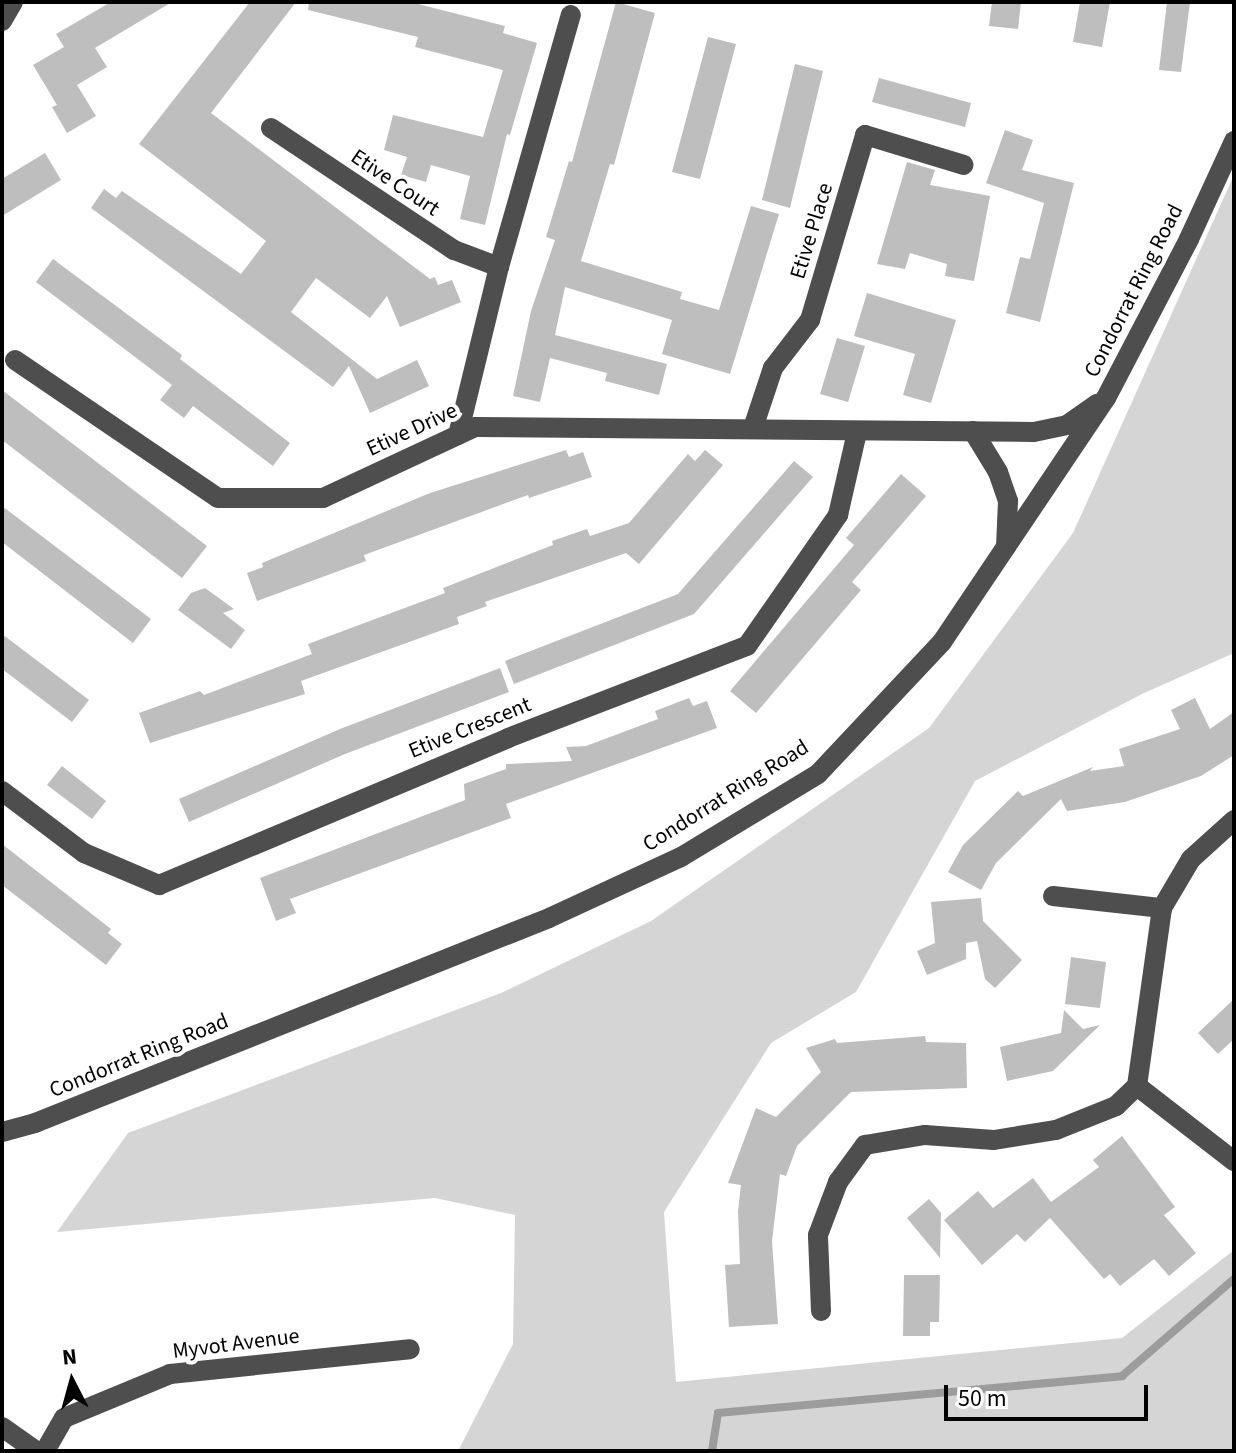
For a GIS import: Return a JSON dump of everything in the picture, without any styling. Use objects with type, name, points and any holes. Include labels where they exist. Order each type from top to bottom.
[{"type":"street","points":[[2,21],[13,2]]},
{"type":"street","points":[[458,435],[499,267],[571,15]]},
{"type":"street","name":"Etive Court","points":[[271,128],[454,250],[499,267]]},
{"type":"street","name":"Etive Place","points":[[753,428],[773,368],[810,320],[865,135],[964,165]]},
{"type":"street","name":"Condorrat Ring Road","points":[[2,1132],[35,1123],[549,918],[681,857],[818,774],[942,642],[1106,398],[1189,239],[1234,141]]},
{"type":"street","name":"Etive Drive","points":[[15,360],[218,498],[323,498],[475,427],[1034,432],[1067,425],[1106,398]]},
{"type":"street","points":[[973,431],[998,472],[1008,501],[1006,547]]},
{"type":"street","name":"Etive Crescent","points":[[2,791],[84,853],[159,885],[508,738],[747,646],[838,515],[857,432]]},
{"type":"street","points":[[821,1311],[818,1235],[838,1182],[865,1145],[925,1135],[994,1140],[1056,1130],[1116,1106],[1137,1086],[1162,908],[1191,859],[1234,820]]},
{"type":"street","points":[[1053,896],[1162,908]]},
{"type":"street","points":[[1137,1086],[1234,1161]]},
{"type":"street","name":"Myvot Avenue","points":[[45,1451],[64,1418],[170,1374],[410,1349]]},
{"type":"street","points":[[2,1427],[36,1451]]},
{"type":"shaded area","points":[[1234,175],[1234,653],[1142,694],[975,781],[856,992],[771,1043],[664,1212],[676,1382],[1122,1338],[1234,1250],[1234,1451],[458,1451],[513,1344],[515,1215],[435,1198],[57,1232],[128,1133],[501,993],[651,921],[929,728],[1073,533]]},
{"type":"building","points":[[111,2],[172,2],[95,48],[107,67],[77,85],[96,116],[67,133],[52,107],[57,105],[33,65],[64,47],[56,34]]},
{"type":"building","points":[[250,2],[296,2],[211,113],[430,279],[435,277],[438,285],[452,280],[461,302],[400,327],[387,296],[370,318],[316,278],[291,312],[377,379],[417,360],[429,386],[370,413],[349,366],[333,387],[91,208],[104,189],[116,198],[122,191],[241,274],[266,241],[139,144]]},
{"type":"building","points":[[309,2],[410,2],[505,26],[503,33],[537,43],[510,135],[507,134],[485,225],[460,219],[470,176],[431,165],[426,182],[401,175],[407,157],[384,150],[393,115],[483,137],[503,70],[415,47],[418,37],[308,10]]},
{"type":"building","points":[[616,2],[655,13],[614,165],[610,164],[581,261],[682,292],[680,299],[719,310],[751,206],[779,214],[730,374],[662,354],[672,320],[565,287],[555,335],[667,364],[659,395],[605,381],[607,373],[550,358],[540,402],[513,396],[531,311],[555,240],[546,237],[569,161],[572,162]]},
{"type":"building","points":[[992,2],[1021,2],[1018,29],[989,26]]},
{"type":"building","points":[[1080,2],[1110,2],[1102,47],[1073,42]]},
{"type":"building","points":[[1167,2],[1190,2],[1181,72],[1159,70]]},
{"type":"building","points":[[708,37],[736,44],[700,179],[672,172]]},
{"type":"building","points":[[795,64],[823,71],[790,208],[762,200]]},
{"type":"building","points":[[879,78],[971,103],[965,127],[872,102]]},
{"type":"building","points":[[1005,130],[1033,140],[1022,170],[1074,183],[1040,322],[1006,313],[1020,257],[1030,259],[1044,203],[986,183]]},
{"type":"building","points":[[45,153],[61,180],[2,216],[2,179]]},
{"type":"building","points":[[907,162],[935,170],[930,185],[990,196],[974,281],[945,276],[947,264],[910,253],[905,269],[877,264]]},
{"type":"building","points":[[53,259],[182,355],[180,359],[290,443],[273,466],[193,406],[184,418],[160,400],[172,385],[36,282]]},
{"type":"building","points":[[867,293],[956,320],[931,403],[903,395],[915,354],[854,336]]},
{"type":"building","points":[[837,338],[865,346],[848,402],[820,394]]},
{"type":"building","points":[[2,390],[207,546],[182,578],[2,440]]},
{"type":"building","points":[[566,450],[569,457],[583,452],[592,477],[529,498],[528,495],[364,555],[366,561],[257,601],[247,573],[263,567],[262,563],[430,493]]},
{"type":"building","points":[[705,450],[723,465],[639,564],[626,553],[485,602],[487,606],[457,617],[459,624],[301,681],[305,694],[150,743],[139,713],[200,691],[204,695],[312,654],[308,644],[445,593],[443,588],[553,545],[552,541],[587,529],[590,536],[629,523],[688,454],[695,461]]},
{"type":"building","points":[[794,461],[813,477],[694,614],[514,684],[505,661],[678,594]]},
{"type":"building","points":[[901,474],[926,496],[852,582],[861,590],[756,713],[730,691],[854,545],[846,538]]},
{"type":"building","points":[[2,506],[151,619],[133,643],[2,542]]},
{"type":"building","points":[[205,588],[234,609],[223,613],[245,630],[231,649],[178,610],[191,593]]},
{"type":"building","points":[[2,634],[89,700],[72,722],[2,669]]},
{"type":"building","points":[[500,668],[509,692],[345,754],[189,822],[179,799],[340,729]]},
{"type":"building","points":[[689,698],[693,706],[707,701],[717,728],[506,804],[511,818],[290,899],[296,913],[276,921],[260,878],[465,800],[464,784],[506,769],[506,764],[572,761],[566,747],[586,746],[658,719],[655,711]]},
{"type":"building","points":[[1195,698],[1210,729],[1234,712],[1234,755],[1201,776],[1125,802],[1067,811],[1061,799],[996,863],[981,890],[948,872],[963,845],[1018,791],[1023,796],[1093,767],[1090,771],[1124,766],[1119,749],[1180,729],[1171,710]]},
{"type":"building","points":[[62,766],[106,801],[92,819],[47,785]]},
{"type":"building","points":[[2,844],[111,929],[108,933],[122,944],[106,965],[2,885]]},
{"type":"building","points":[[981,898],[983,921],[1022,960],[995,988],[985,979],[977,941],[966,943],[966,959],[927,975],[917,951],[935,943],[931,902]]},
{"type":"building","points":[[1071,957],[1106,962],[1100,1008],[1065,1004]]},
{"type":"building","points":[[1234,999],[1234,1039],[1218,1054],[1198,1033]]},
{"type":"building","points":[[1064,1010],[1083,1029],[1100,1025],[1053,1071],[1007,1081],[1000,1047],[1061,1033]]},
{"type":"building","points":[[925,1036],[926,1042],[966,1043],[967,1088],[851,1092],[797,1146],[786,1176],[780,1174],[772,1241],[778,1324],[729,1327],[725,1265],[740,1264],[738,1211],[741,1185],[728,1183],[756,1108],[776,1117],[821,1072],[806,1048],[835,1039],[837,1043]]},
{"type":"building","points":[[1122,1136],[1175,1207],[1164,1215],[1196,1253],[1169,1276],[1154,1259],[1120,1286],[1110,1274],[1104,1279],[1050,1218],[1025,1242],[1017,1234],[982,1265],[944,1220],[978,1191],[993,1208],[1033,1178],[1051,1202],[1099,1167],[1093,1160]]},
{"type":"building","points":[[929,1199],[941,1213],[940,1258],[907,1218]]},
{"type":"building","points":[[904,1275],[940,1275],[939,1322],[930,1322],[930,1336],[903,1336]]},
{"type":"waterway","points":[[712,1451],[718,1413],[1122,1376],[1234,1279]]}]
